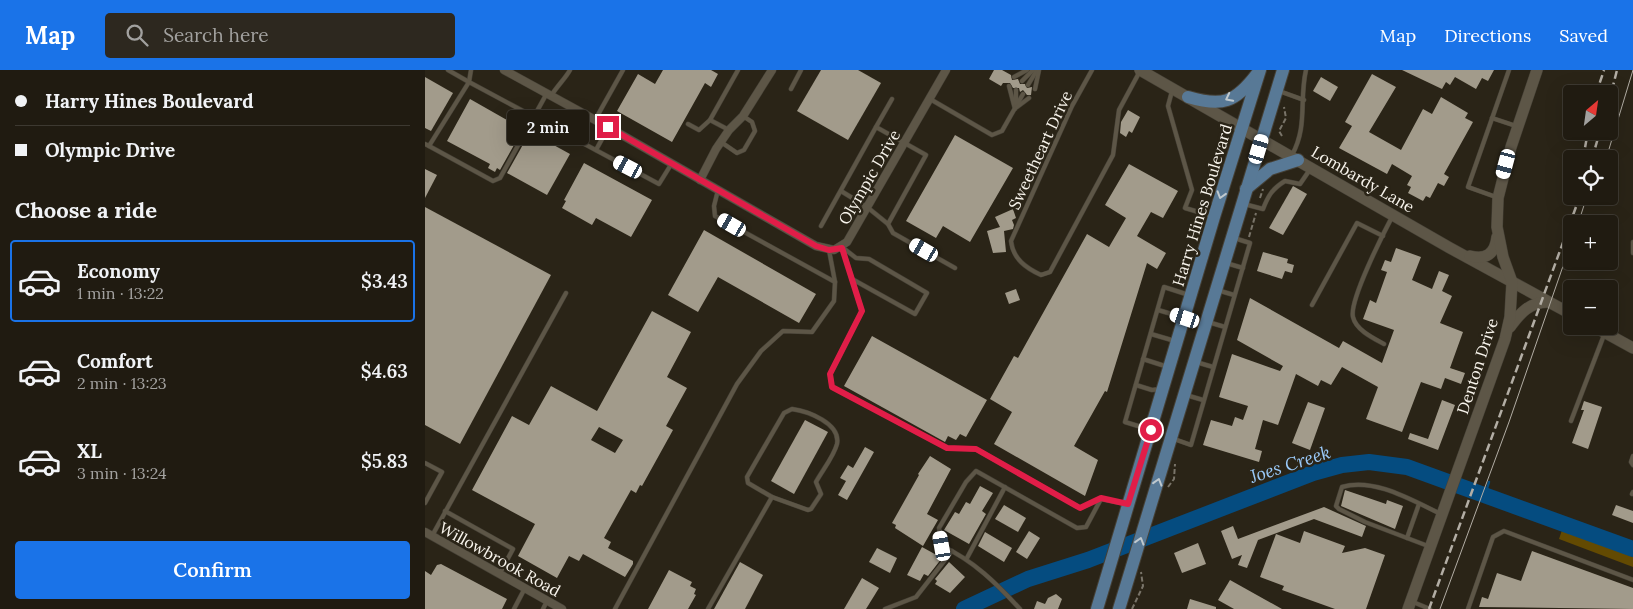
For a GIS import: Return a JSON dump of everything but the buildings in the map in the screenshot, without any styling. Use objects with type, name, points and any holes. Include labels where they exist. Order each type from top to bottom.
[{"type":"main road","name":"Lombardy Lane","points":[[1140,70],[1450,248],[1563,310]]},
{"type":"main road","points":[[1189,98],[1211,104],[1222,102],[1235,95],[1260,70]]},
{"type":"main road","name":"Harry Hines Boulevard","points":[[1097,609],[1260,70]]},
{"type":"main road","points":[[1119,609],[1136,568],[1149,510],[1283,70]]},
{"type":"main road","name":"Denton Drive","points":[[1409,605],[1498,363],[1507,330],[1512,282],[1503,257],[1497,228],[1498,198],[1518,127],[1537,70]]},
{"type":"main road","points":[[1246,189],[1270,169],[1295,158]]},
{"type":"main road","points":[[1450,248],[1471,257],[1483,258],[1494,251],[1497,228]]},
{"type":"main road","points":[[1507,330],[1524,309],[1533,304],[1548,302]]},
{"type":"main road","points":[[1610,335],[1633,348]]},
{"type":"main road","points":[[1164,389],[1185,395]]},
{"type":"main road","points":[[1128,504],[1149,510]]},
{"type":"street","points":[[504,70],[816,246],[829,250]]},
{"type":"street","points":[[700,180],[721,142],[729,130],[743,116],[772,70]]},
{"type":"street","name":"Olympic Drive","points":[[829,250],[842,248],[847,242],[946,70]]},
{"type":"street","name":"Willowbrook Road","points":[[428,534],[562,609]]},
{"type":"lane","points":[[448,70],[659,184],[672,164]]},
{"type":"lane","points":[[471,70],[469,82],[427,145],[493,182],[500,178],[533,116],[570,70]]},
{"type":"lane","points":[[595,120],[623,70]]},
{"type":"lane","points":[[688,124],[699,130],[710,120],[738,70]]},
{"type":"lane","points":[[791,89],[801,70]]},
{"type":"lane","points":[[1014,77],[1027,70]]},
{"type":"lane","points":[[1022,81],[1037,70]]},
{"type":"lane","points":[[1029,85],[1037,70]]},
{"type":"lane","points":[[1035,89],[1037,70]]},
{"type":"lane","name":"Sweetheart Drive","points":[[1092,70],[1072,106],[1011,241],[1012,250],[1022,264],[1041,276],[1050,272],[1113,155],[1116,148],[1115,130],[1119,110],[1140,70]]},
{"type":"lane","points":[[1295,158],[1301,139],[1304,100],[1303,84],[1306,70]]},
{"type":"lane","points":[[1498,198],[1468,187],[1509,70]]},
{"type":"lane","points":[[1009,86],[1015,108]]},
{"type":"lane","points":[[1172,88],[1167,106],[1192,190],[1185,208],[1214,217]]},
{"type":"lane","points":[[1015,108],[1016,90]]},
{"type":"lane","points":[[1277,91],[1304,100]]},
{"type":"lane","points":[[929,99],[991,135],[1002,132],[1023,94]]},
{"type":"lane","points":[[1015,108],[1029,98]]},
{"type":"lane","points":[[821,226],[892,99]]},
{"type":"lane","points":[[721,142],[737,153],[744,150],[755,130],[752,122],[743,116]]},
{"type":"lane","points":[[1492,118],[1518,127]]},
{"type":"lane","points":[[710,120],[729,130]]},
{"type":"lane","points":[[596,150],[608,127]]},
{"type":"lane","points":[[876,127],[926,155],[888,224]]},
{"type":"lane","points":[[1242,204],[1263,209],[1269,193],[1275,187],[1285,181],[1300,184],[1311,168]]},
{"type":"lane","points":[[719,190],[714,206],[715,216],[835,282]]},
{"type":"lane","points":[[841,192],[867,206],[888,224],[893,233],[955,268]]},
{"type":"lane","points":[[1384,344],[1359,328],[1353,318],[1353,309],[1361,284],[1393,215]]},
{"type":"lane","points":[[1312,305],[1357,223],[1383,236]]},
{"type":"lane","points":[[1171,438],[1191,445],[1250,243],[1232,237]]},
{"type":"lane","points":[[1633,242],[1633,253]]},
{"type":"lane","points":[[842,248],[856,258],[869,259],[927,293],[915,314],[852,279]]},
{"type":"lane","points":[[842,248],[862,311],[830,374],[832,387],[947,448],[976,449],[1080,508],[1101,498],[1128,504]]},
{"type":"lane","points":[[615,609],[737,384],[761,351],[783,331],[812,332],[834,301],[835,282],[829,250]]},
{"type":"lane","points":[[1225,263],[1243,268]]},
{"type":"lane","points":[[1151,430],[1125,422],[1164,287],[1191,295]]},
{"type":"lane","points":[[1215,290],[1234,295]]},
{"type":"lane","points":[[428,534],[445,511],[566,293]]},
{"type":"lane","points":[[1158,310],[1185,318]]},
{"type":"lane","points":[[1206,321],[1225,327]]},
{"type":"lane","points":[[1151,334],[1178,342]]},
{"type":"lane","points":[[1571,421],[1604,335]]},
{"type":"lane","points":[[1143,359],[1170,368]]},
{"type":"lane","points":[[1195,361],[1213,367]]},
{"type":"lane","points":[[1136,385],[1152,390],[1164,389]]},
{"type":"lane","points":[[1185,395],[1203,400]]},
{"type":"lane","points":[[792,409],[805,411],[830,426],[836,434],[837,444],[816,482],[821,494],[811,509],[808,510],[772,497],[749,483],[750,470],[784,413],[792,409]]},
{"type":"lane","points":[[1633,456],[1631,462],[1633,465]]},
{"type":"lane","points":[[425,463],[442,472],[425,503]]},
{"type":"lane","points":[[1020,609],[989,575],[967,558],[942,546],[939,528],[966,482],[976,471],[1077,528],[1086,527],[1101,498]]},
{"type":"lane","points":[[1430,547],[1365,522],[1339,509],[1336,506],[1339,495],[1343,487],[1351,484],[1365,484],[1419,504],[1443,509]]},
{"type":"lane","points":[[967,558],[1005,488]]},
{"type":"lane","points":[[707,609],[772,497]]},
{"type":"lane","points":[[1407,538],[1419,504]]},
{"type":"lane","points":[[445,511],[513,549],[499,574]]},
{"type":"lane","points":[[1468,609],[1493,537],[1504,531],[1633,580]]},
{"type":"lane","points":[[885,609],[916,597],[952,550]]},
{"type":"lane","points":[[514,609],[525,588]]},
{"type":"lane","points":[[543,609],[547,601]]},
{"type":"lane","points":[[1409,605],[1430,609]]},
{"type":"path","points":[[1279,131],[1282,136]]},
{"type":"path","points":[[1133,609],[1144,582],[1136,568]]},
{"type":"shaded area","points":[[1562,530],[1633,557],[1633,567],[1559,539]]},
{"type":"waterway","name":"Joes Creek","points":[[964,609],[1028,579],[1088,560],[1313,473],[1342,465],[1369,462],[1407,467],[1633,549]]},
{"type":"waterway","points":[[1485,495],[1489,482]]},
{"type":"tram line","points":[[1609,150],[1633,70]]},
{"type":"tram line","points":[[1581,215],[1584,205]]},
{"type":"tram line","points":[[1440,609],[1509,422],[1563,266]]},
{"type":"railway","points":[[1599,85],[1604,70]]},
{"type":"railway","points":[[1613,85],[1617,70]]},
{"type":"railway","points":[[1585,150],[1586,140]]},
{"type":"railway","points":[[1595,150],[1597,140]]},
{"type":"railway","points":[[1429,609],[1577,205]]},
{"type":"route","points":[[608,127],[816,246],[829,250],[842,248],[862,311],[830,374],[832,387],[947,448],[976,449],[1080,508],[1101,498],[1128,504],[1151,430]]}]
